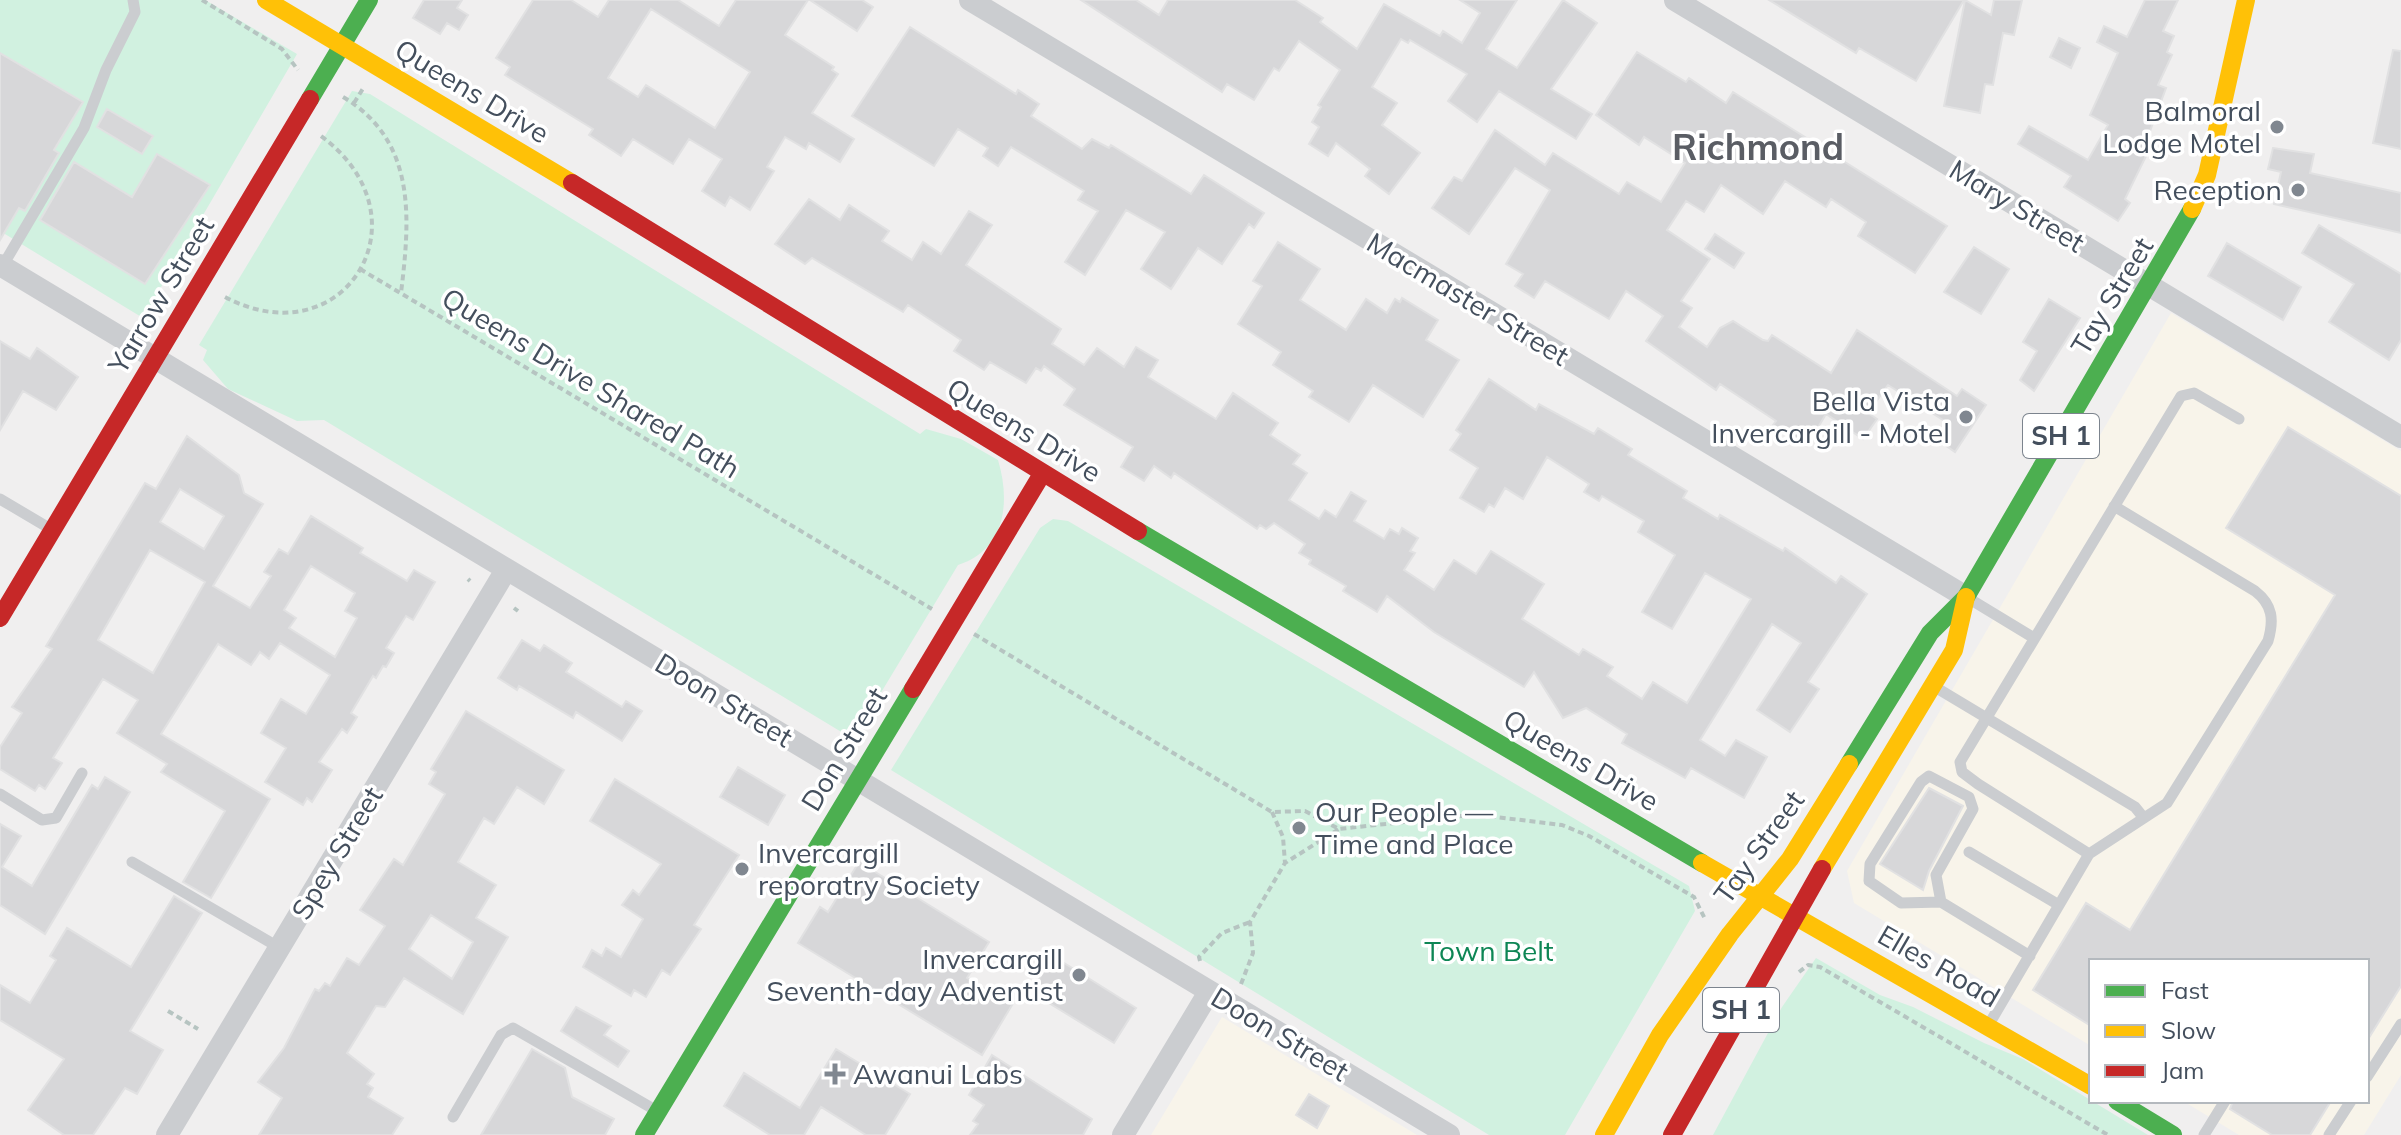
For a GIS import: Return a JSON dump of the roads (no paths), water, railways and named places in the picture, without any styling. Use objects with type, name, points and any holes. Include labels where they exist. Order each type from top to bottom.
[{"type":"main road","name":"Queens Drive","points":[[266,0],[568,181],[1042,474],[1760,896]]},
{"type":"main road","name":"Yarrow Street","points":[[0,618],[369,0]]},
{"type":"main road","name":"Tay Street","points":[[1604,1135],[1660,1035],[1790,859],[1930,633],[1966,597],[2192,213],[2207,175],[2246,0]]},
{"type":"main road","name":"Don Street","points":[[644,1135],[1042,474]]},
{"type":"main road","name":"Tay Street","points":[[1672,1135],[1794,915],[1954,650],[1966,597]]},
{"type":"main road","name":"Elles Road","points":[[1760,896],[2089,1085]]},
{"type":"main road","points":[[2120,1103],[2173,1135]]},
{"type":"street","name":"Macmaster Street","points":[[970,0],[1966,597]]},
{"type":"street","name":"Mary Street","points":[[1675,0],[2401,437]]},
{"type":"street","name":"Doon Street","points":[[1,266],[1449,1135]]},
{"type":"street","name":"Spey Street","points":[[167,1135],[506,570]]},
{"type":"street","points":[[1123,1135],[1209,992]]},
{"type":"lane","points":[[1,266],[84,128],[106,70],[135,12],[133,0]]},
{"type":"lane","points":[[2089,854],[1978,784],[1962,772],[1960,762],[2181,396],[2194,393],[2239,419]]},
{"type":"lane","points":[[0,499],[53,530]]},
{"type":"lane","points":[[1988,1026],[2089,854],[2163,806],[2268,641],[2271,615],[2264,598],[2114,506]]},
{"type":"lane","points":[[1966,597],[2034,638]]},
{"type":"lane","points":[[1932,686],[2135,807],[2143,817]]},
{"type":"lane","points":[[0,794],[42,820],[50,821],[56,818],[82,773]]},
{"type":"lane","points":[[1941,902],[1936,875],[1973,812],[1971,800],[1933,776],[1925,778],[1868,871],[1873,885],[1901,903],[1941,902],[2030,956]]},
{"type":"lane","points":[[1964,794],[1978,784]]},
{"type":"lane","points":[[1969,852],[2059,905]]},
{"type":"lane","points":[[132,862],[280,948]]},
{"type":"lane","points":[[2369,1074],[2401,1024]]},
{"type":"lane","points":[[453,1117],[501,1035],[513,1028],[658,1112]]},
{"type":"lane","points":[[2204,1135],[2224,1103]]},
{"type":"lane","points":[[2329,1135],[2350,1103]]},
{"type":"place","name":"Balmoral Lodge Motel","points":[[2277,127]]},
{"type":"place","name":"Reception","points":[[2298,190]]},
{"type":"place","name":"Bella Vista Invercargill - Motel","points":[[1966,417]]},
{"type":"place","name":"Our People — Time and Place","points":[[1299,828]]},
{"type":"place","name":"Invercargill reporatry Society","points":[[742,869]]},
{"type":"place","name":"Invercargill Seventh-day Adventist","points":[[1079,975]]},
{"type":"place","name":"Awanui Labs","points":[[835,1074]]},
{"type":"district","name":"Richmond","points":[[1758,147]]},
{"type":"park label","name":"Town Belt","points":[[1489,951]]}]
